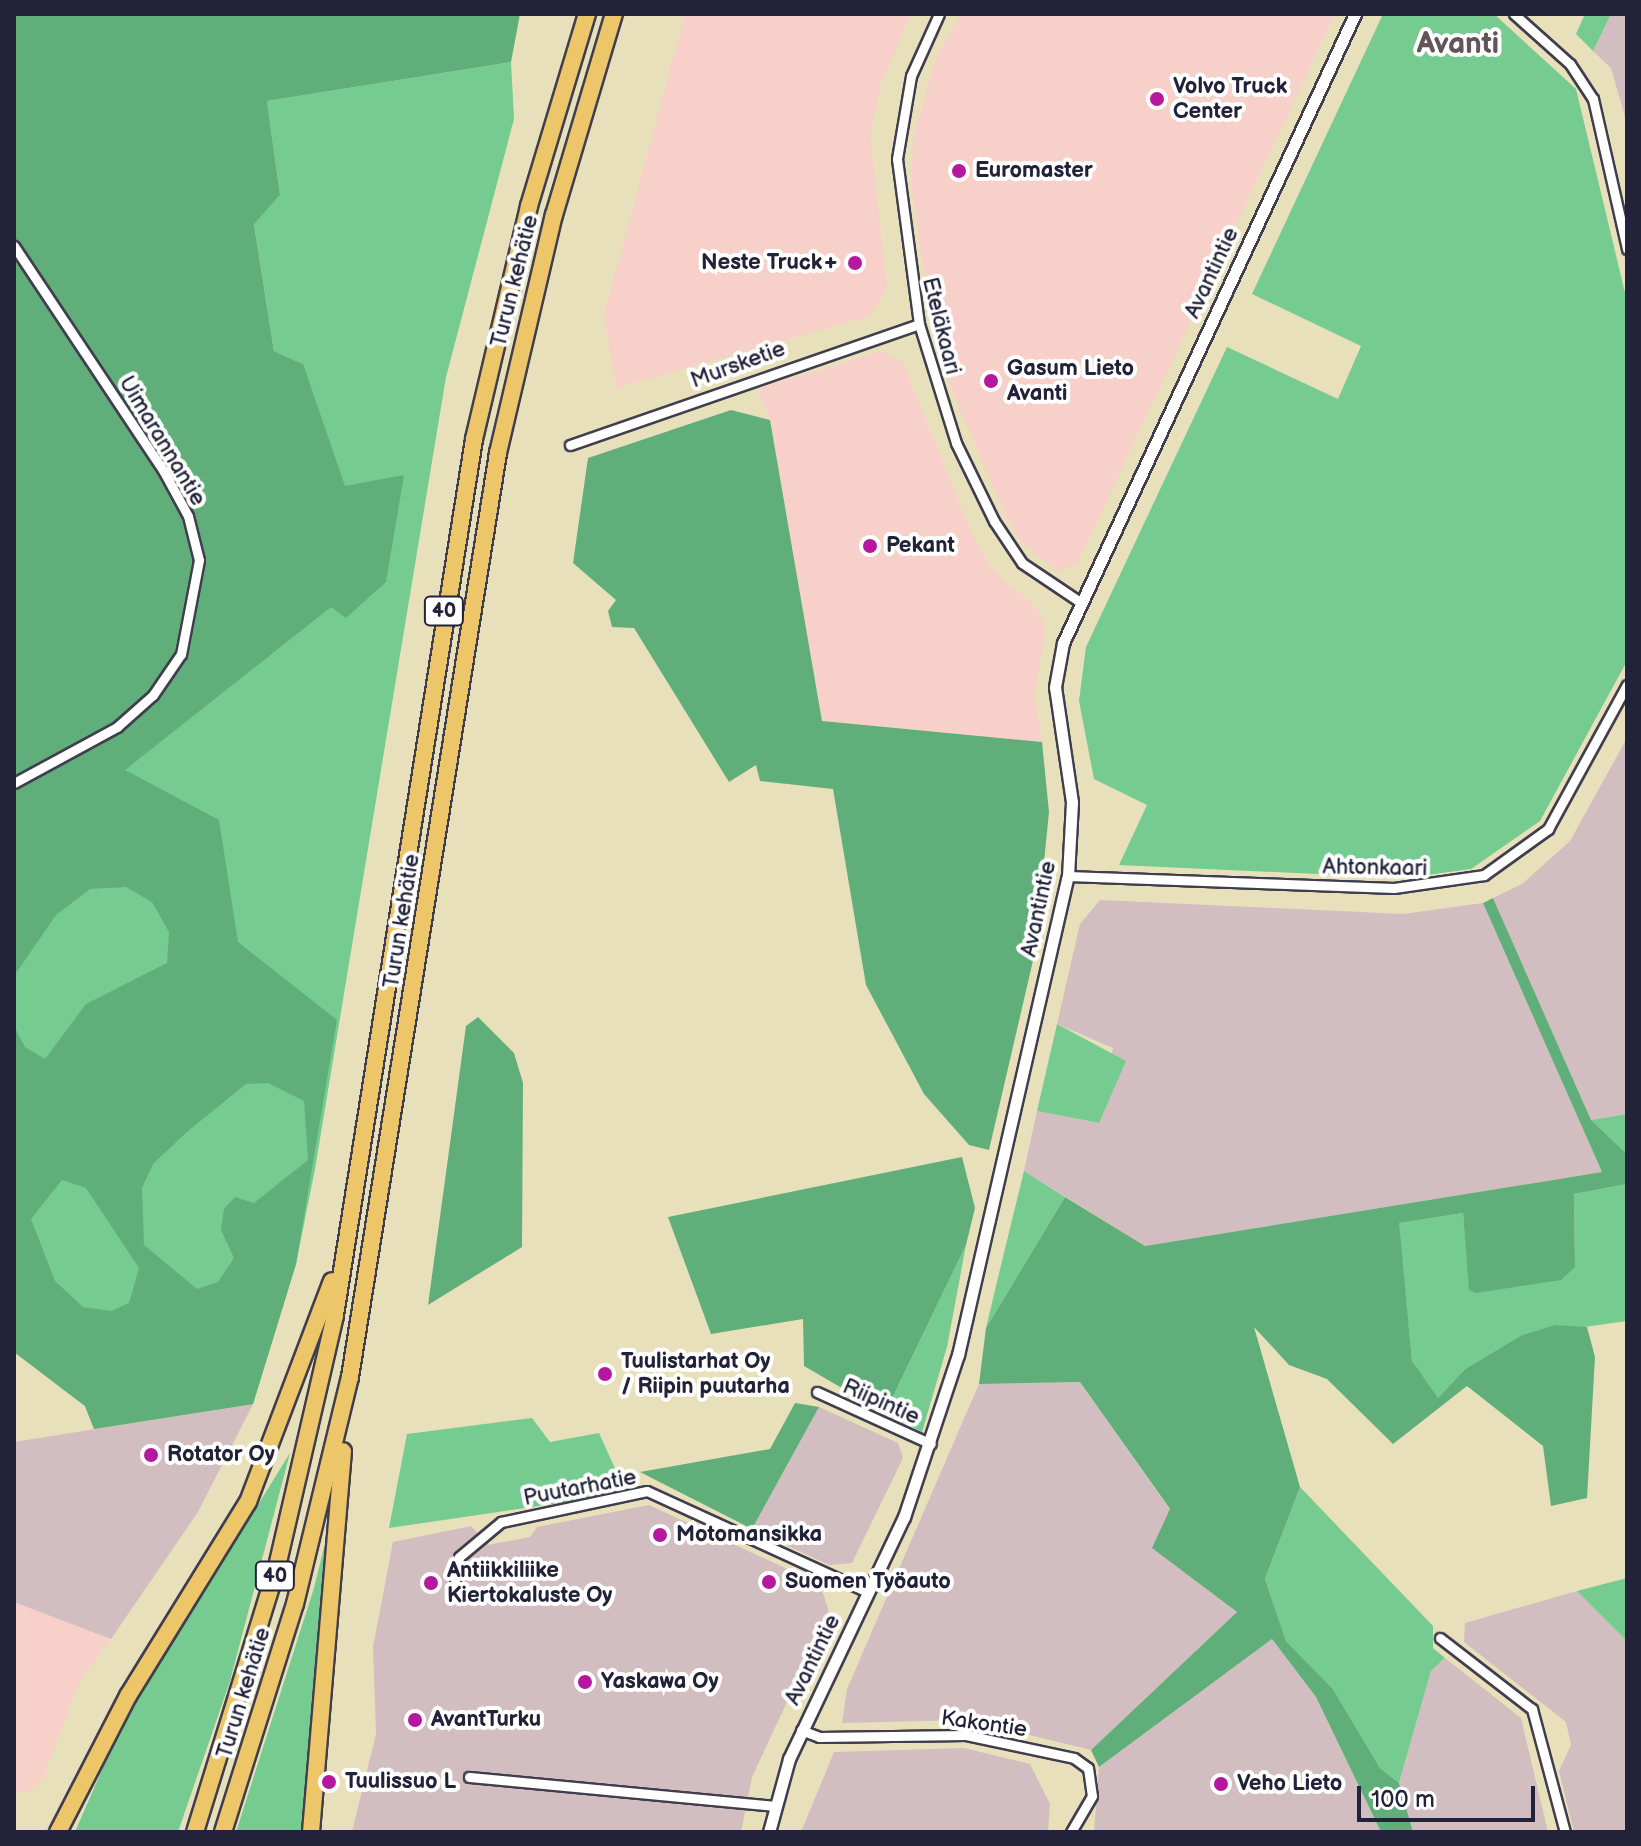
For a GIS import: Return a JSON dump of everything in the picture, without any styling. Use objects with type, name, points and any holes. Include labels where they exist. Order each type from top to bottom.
[{"type":"highway","name":"Turun kehätie","points":[[195,1832],[276,1571],[352,1219],[474,439],[529,206],[587,14]]},
{"type":"highway","name":"Turun kehätie","points":[[223,1832],[295,1604],[350,1377],[498,453],[550,229],[614,14]]},
{"type":"highway","points":[[58,1832],[128,1696],[248,1502],[352,1219]]},
{"type":"highway","points":[[311,1832],[350,1377]]},
{"type":"street","name":"Eteläkaari","points":[[939,14],[911,76],[897,159],[919,324],[956,443],[994,521],[1022,563],[1080,602]]},
{"type":"street","name":"Avantintie","points":[[769,1832],[774,1806],[801,1730],[868,1592],[931,1444],[1068,876],[1072,802],[1055,687],[1080,602],[1355,14]]},
{"type":"street","points":[[1514,14],[1570,64],[1593,99],[1627,249]]},
{"type":"street","name":"Uimarannantie","points":[[14,246],[163,470],[188,516],[199,560],[181,654],[153,695],[117,727],[14,783]]},
{"type":"street","name":"Mursketie","points":[[570,445],[919,324]]},
{"type":"street","name":"Ahtonkaari","points":[[1068,876],[1394,888],[1484,875],[1548,829],[1627,685]]},
{"type":"street","name":"Riipintie","points":[[817,1392],[931,1444]]},
{"type":"street","name":"Puutarhatie","points":[[455,1580],[459,1557],[501,1522],[647,1491],[868,1592]]},
{"type":"street","points":[[1440,1638],[1532,1709],[1565,1832]]},
{"type":"street","name":"Kakontie","points":[[801,1730],[819,1737],[966,1735],[1074,1758],[1088,1768],[1092,1796],[1071,1832]]},
{"type":"street","points":[[469,1777],[774,1806]]},
{"type":"shaded area","points":[[685,14],[911,14],[881,83],[870,135],[887,288],[870,316],[616,388],[604,315]]},
{"type":"shaded area","points":[[962,14],[1335,14],[1077,564],[1058,571],[1021,542],[1008,521],[949,383],[928,300],[911,182],[913,138],[937,55]]},
{"type":"shaded area","points":[[1611,14],[1627,14],[1627,124],[1611,68],[1593,51]]},
{"type":"shaded area","points":[[881,351],[903,363],[974,539],[991,567],[1037,609],[1046,630],[1034,695],[1042,742],[822,721],[770,420],[758,389]]},
{"type":"shaded area","points":[[1627,738],[1627,1114],[1591,1120],[1493,898],[1522,884],[1570,841]]},
{"type":"shaded area","points":[[1100,900],[1403,914],[1483,903],[1602,1172],[1145,1246],[1024,1171],[1037,1111],[1099,1123],[1113,1048],[1057,1024],[1080,924]]},
{"type":"shaded area","points":[[1080,1382],[1170,1510],[1153,1548],[1237,1612],[1091,1750],[967,1720],[842,1723],[847,1689],[979,1384]]},
{"type":"shaded area","points":[[253,1404],[198,1512],[111,1639],[14,1602],[14,1442]]},
{"type":"shaded area","points":[[819,1407],[898,1443],[903,1458],[852,1563],[829,1565],[752,1529]]},
{"type":"shaded area","points":[[649,1505],[820,1584],[829,1612],[752,1777],[741,1832],[352,1832],[376,1734],[373,1647],[393,1542],[471,1526],[488,1545],[530,1537],[537,1527]]},
{"type":"shaded area","points":[[1577,1591],[1627,1641],[1627,1832],[1574,1832],[1559,1771],[1571,1745],[1566,1722],[1464,1642],[1465,1623]]},
{"type":"shaded area","points":[[14,1602],[111,1639],[80,1681],[43,1778],[30,1791],[14,1792]]},
{"type":"shaded area","points":[[1272,1639],[1316,1697],[1381,1832],[1094,1832],[1099,1767]]},
{"type":"shaded area","points":[[1445,1658],[1521,1718],[1548,1832],[1413,1832],[1399,1783],[1431,1671]]},
{"type":"shaded area","points":[[964,1748],[1030,1764],[1050,1804],[1048,1832],[801,1832],[834,1752]]},
{"type":"green space","points":[[14,14],[520,14],[511,62],[267,101],[280,195],[254,224],[274,351],[303,364],[345,486],[404,475],[386,582],[346,618],[331,607],[125,770],[219,820],[238,942],[337,1020],[296,1264],[253,1404],[94,1429],[85,1406],[14,1352],[14,1026],[25,1047],[45,1059],[86,1004],[167,963],[169,932],[152,902],[126,887],[90,889],[56,915],[14,976]],"holes":[[[268,1083],[304,1101],[308,1160],[254,1203],[235,1197],[224,1209],[221,1230],[234,1258],[218,1282],[197,1289],[144,1245],[142,1188],[153,1164],[188,1131],[246,1084]],[[62,1180],[86,1188],[139,1268],[129,1303],[111,1311],[83,1307],[55,1281],[31,1219]]]},
{"type":"green space","points":[[1383,14],[1494,14],[1576,89],[1627,301],[1627,661],[1540,821],[1471,869],[1405,878],[1119,865],[1147,805],[1094,779],[1079,701],[1086,647],[1227,347],[1338,399],[1361,346],[1252,294]]},
{"type":"green space","points":[[1585,14],[1611,14],[1593,51],[1576,34]]},
{"type":"green space","points":[[511,62],[514,119],[446,377],[315,1169],[296,1264],[253,1404],[94,1429],[85,1406],[14,1352],[14,544],[303,364],[274,351],[254,223],[280,195],[267,101]]},
{"type":"green space","points":[[731,410],[770,420],[822,721],[1042,742],[1049,812],[1035,952],[989,1150],[969,1145],[924,1094],[866,985],[833,789],[760,781],[756,765],[729,782],[634,628],[612,627],[608,611],[616,600],[573,563],[588,458]]},
{"type":"green space","points":[[1493,898],[1591,1120],[1627,1154],[1627,1184],[1574,1194],[1575,1267],[1561,1280],[1476,1293],[1469,1290],[1463,1213],[1399,1223],[1412,1361],[1438,1398],[1465,1369],[1520,1336],[1555,1325],[1587,1327],[1595,1357],[1587,1498],[1551,1506],[1543,1446],[1467,1386],[1393,1444],[1327,1379],[1289,1365],[1254,1327],[1300,1487],[1265,1579],[1286,1641],[1333,1689],[1380,1768],[1399,1783],[1413,1832],[1381,1832],[1316,1697],[1272,1639],[1099,1767],[1091,1750],[1237,1612],[1152,1548],[1170,1509],[1080,1382],[979,1384],[986,1328],[1065,1197],[1145,1246],[1602,1172],[1483,903]]},
{"type":"green space","points":[[478,1017],[514,1053],[523,1083],[522,1247],[428,1305],[466,1026]]},
{"type":"green space","points":[[1057,1024],[1126,1061],[1099,1123],[1037,1111]]},
{"type":"green space","points":[[1627,1114],[1627,1154],[1591,1120]]},
{"type":"green space","points":[[962,1157],[975,1208],[966,1245],[885,1413],[804,1366],[803,1319],[711,1334],[668,1217]]},
{"type":"green space","points":[[1024,1171],[1065,1197],[986,1328],[1002,1261]]},
{"type":"green space","points":[[1627,1184],[1627,1321],[1520,1336],[1465,1369],[1438,1398],[1429,1394],[1412,1361],[1398,1223],[1463,1213],[1469,1280],[1575,1267],[1574,1194]]},
{"type":"green space","points":[[966,1245],[947,1347],[922,1432],[885,1413]]},
{"type":"green space","points":[[795,1403],[819,1407],[752,1529],[640,1472],[770,1449]]},
{"type":"green space","points":[[532,1418],[550,1442],[599,1433],[626,1493],[389,1528],[407,1434]]},
{"type":"green space","points":[[290,1453],[230,1681],[178,1832],[75,1832],[121,1726]]},
{"type":"green space","points":[[1300,1487],[1433,1626],[1433,1648],[1445,1658],[1431,1671],[1399,1783],[1380,1768],[1333,1689],[1286,1641],[1265,1579]]},
{"type":"green space","points":[[331,1519],[302,1832],[236,1832],[314,1588]]},
{"type":"green space","points":[[1627,1578],[1627,1641],[1577,1591]]},
{"type":"place","name":"Volvo Truck Center","points":[[1157,99]]},
{"type":"place","name":"Euromaster","points":[[959,171]]},
{"type":"place","name":"Neste Truck+","points":[[855,263]]},
{"type":"place","name":"Gasum Lieto Avanti","points":[[991,381]]},
{"type":"place","name":"Pekant","points":[[870,546]]},
{"type":"place","name":"Tuulistarhat Oy / Riipin puutarha","points":[[605,1374]]},
{"type":"place","name":"Rotator Oy","points":[[151,1455]]},
{"type":"place","name":"Motomansikka","points":[[660,1535]]},
{"type":"place","name":"Suomen Työauto","points":[[769,1582]]},
{"type":"place","name":"Antiikkiliike Kiertokaluste Oy","points":[[431,1583]]},
{"type":"place","name":"Yaskawa Oy","points":[[585,1682]]},
{"type":"place","name":"AvantTurku","points":[[415,1720]]},
{"type":"place","name":"Tuulissuo L","points":[[329,1782]]},
{"type":"place","name":"Veho Lieto","points":[[1221,1784]]},
{"type":"district","name":"Avanti","points":[[1458,44]]}]
